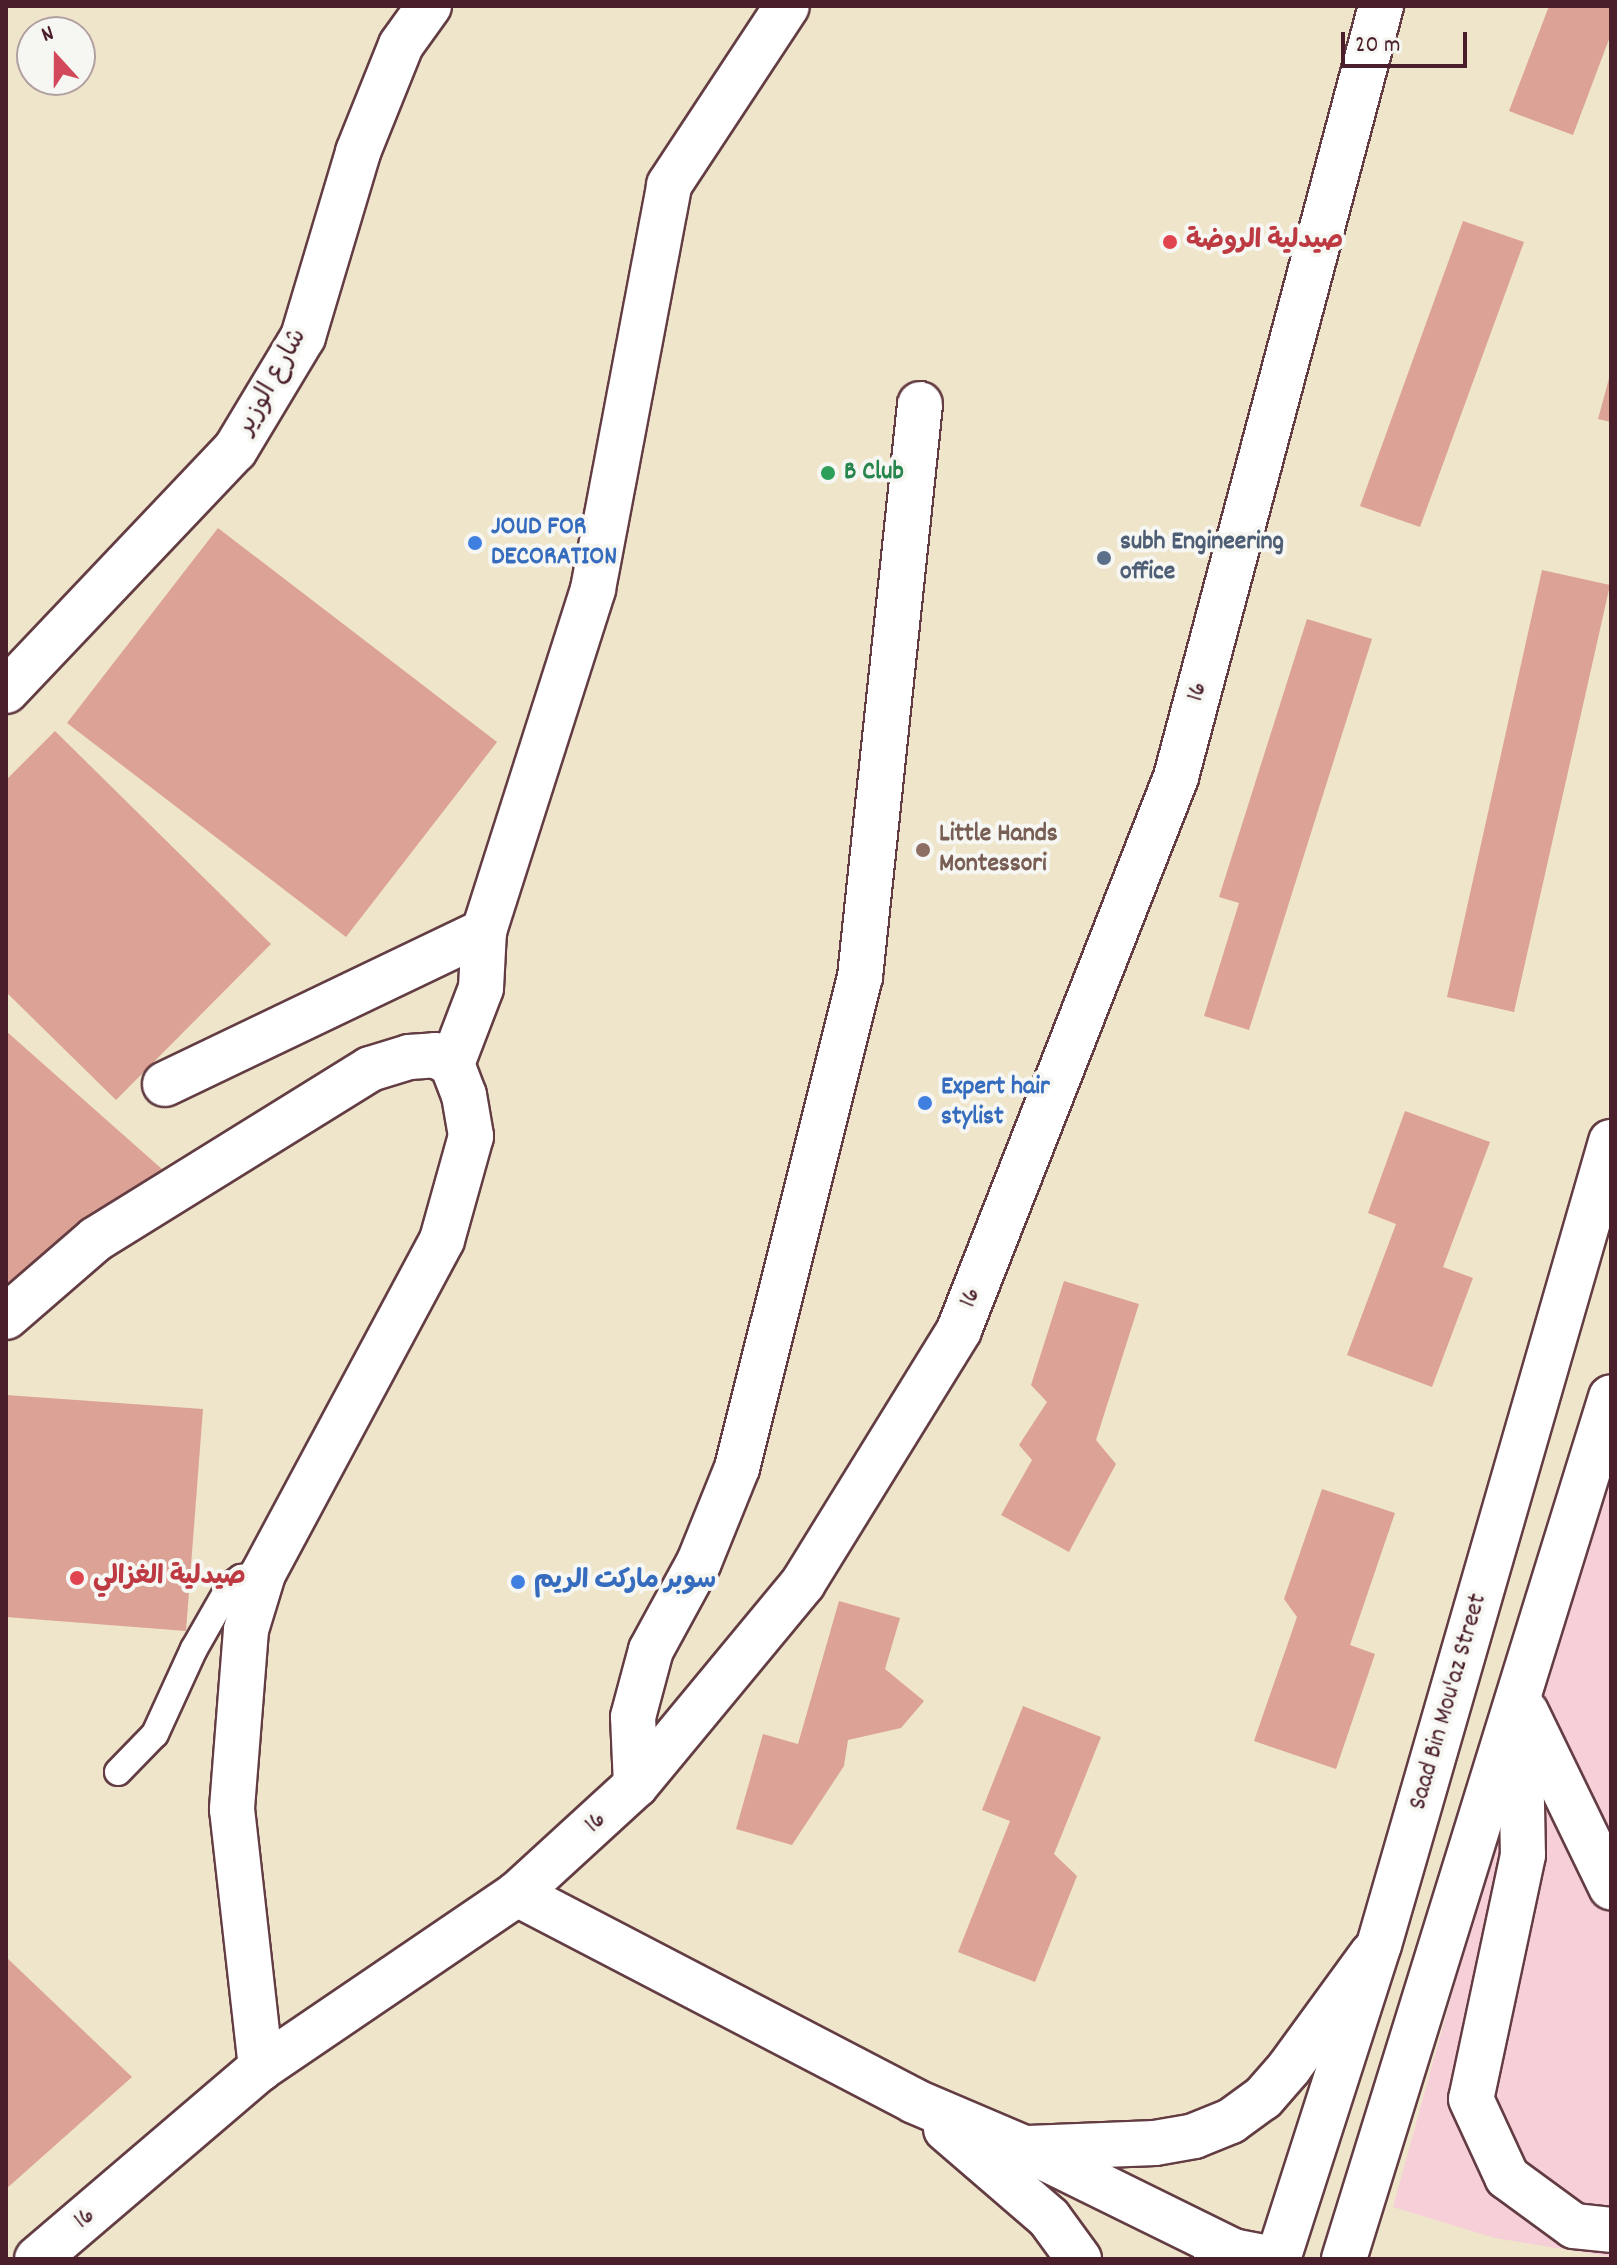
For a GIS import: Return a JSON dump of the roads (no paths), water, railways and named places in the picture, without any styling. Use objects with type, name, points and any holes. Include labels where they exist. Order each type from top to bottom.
[{"type":"street","name":"شارع الوزير","points":[[6,691],[235,450],[303,337],[358,152],[401,45],[429,6]]},
{"type":"street","points":[[452,1064],[481,988],[484,931],[593,589],[669,185],[787,6]]},
{"type":"street","name":"16","points":[[37,2259],[261,2068],[517,1894],[636,1785],[803,1583],[959,1330],[1176,777],[1381,6]]},
{"type":"street","points":[[636,1785],[633,1717],[651,1650],[699,1562],[737,1468],[860,977],[920,404]]},
{"type":"street","points":[[165,1084],[484,931]]},
{"type":"street","points":[[6,1317],[96,1239],[358,1076],[409,1057],[435,1055],[452,1064],[464,1095],[471,1136],[442,1240],[263,1574],[246,1630],[232,1809],[261,2068]]},
{"type":"street","name":"Saad Bin Mou'az Street","points":[[1250,2257],[1379,1945],[1611,1142]]},
{"type":"street","points":[[1344,2259],[1520,1699],[1611,1397]]},
{"type":"street","points":[[1520,1699],[1611,1887]]},
{"type":"street","points":[[1520,1699],[1523,1855],[1471,2099],[1507,2177],[1574,2226],[1611,2230]]},
{"type":"street","points":[[517,1894],[914,2101],[1024,2148],[1250,2257]]},
{"type":"street","points":[[1024,2148],[1155,2143],[1194,2136],[1231,2121],[1263,2098],[1289,2068],[1379,1945]]},
{"type":"street","points":[[914,2101],[1049,2218],[1079,2259]]},
{"type":"lane","points":[[118,1772],[155,1734],[194,1649],[230,1586],[241,1578],[263,1574]]},
{"type":"place","name":"صيدلية الروضة","points":[[1170,242]]},
{"type":"place","name":"B Club","points":[[828,473]]},
{"type":"place","name":"JOUD FOR DECORATION","points":[[475,543]]},
{"type":"place","name":"subh Engineering office","points":[[1104,558]]},
{"type":"place","name":"Little Hands Montessori","points":[[923,850]]},
{"type":"place","name":"Expert hair stylist","points":[[925,1103]]},
{"type":"place","name":"صيدلية الغزالي","points":[[77,1578]]},
{"type":"place","name":"سوبر ماركت الريم","points":[[518,1582]]}]
